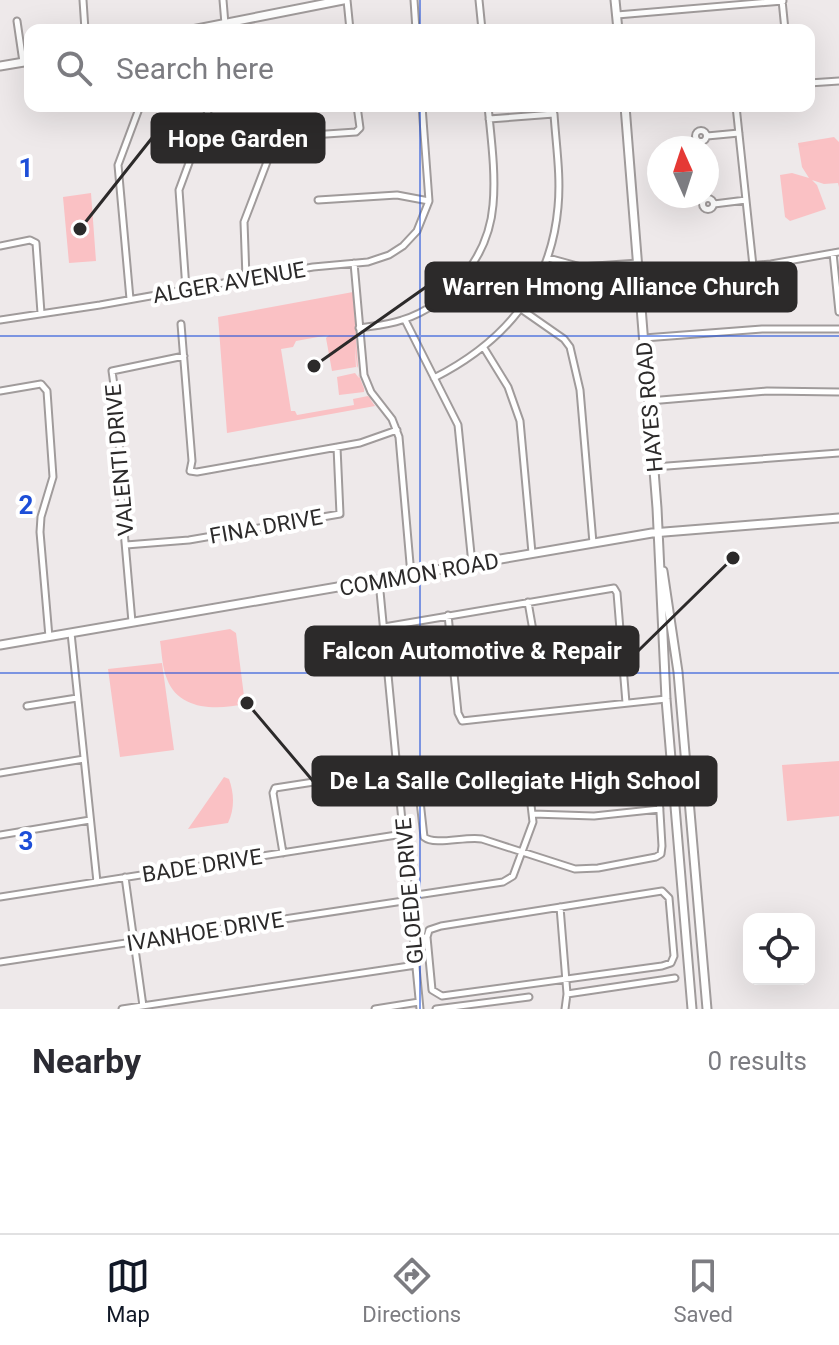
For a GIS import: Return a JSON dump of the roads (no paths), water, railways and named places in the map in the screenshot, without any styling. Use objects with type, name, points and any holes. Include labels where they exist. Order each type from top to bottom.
[{"type":"street","points":[[83,0],[85,24]]},
{"type":"street","points":[[223,0],[230,24]]},
{"type":"street","points":[[235,24],[345,0],[349,24]]},
{"type":"street","points":[[414,0],[416,24]]},
{"type":"street","points":[[479,0],[481,24]]},
{"type":"street","points":[[615,0],[618,24]]},
{"type":"street","points":[[617,15],[782,1],[784,24]]},
{"type":"street","points":[[17,21],[24,49]]},
{"type":"street","points":[[0,66],[24,62]]},
{"type":"street","points":[[815,83],[839,81]]},
{"type":"street","points":[[130,299],[118,165],[138,112]]},
{"type":"street","points":[[186,289],[179,190],[208,112]]},
{"type":"street","points":[[246,278],[244,222],[275,141],[282,137],[356,132],[360,128],[358,112]]},
{"type":"street","points":[[318,200],[397,195],[429,201],[422,112]]},
{"type":"street","points":[[359,328],[405,320],[432,305],[450,291],[475,261],[484,242],[493,205],[488,112]]},
{"type":"street","name":"HAYES ROAD","points":[[625,112],[659,532],[673,632],[707,1009]]},
{"type":"street","points":[[737,112],[753,266]]},
{"type":"street","points":[[434,378],[484,348],[521,309],[548,258],[559,205],[554,114],[489,119]]},
{"type":"street","points":[[707,136],[739,133]]},
{"type":"street","points":[[719,203],[746,200]]},
{"type":"street","name":"ALGER AVENUE","points":[[0,320],[313,267],[380,259],[403,246],[422,222],[429,201]]},
{"type":"street","points":[[0,246],[30,240],[36,243],[41,313]]},
{"type":"street","points":[[639,275],[753,266],[836,253],[839,312]]},
{"type":"street","points":[[548,258],[581,267],[638,263]]},
{"type":"street","points":[[354,263],[361,360],[367,383],[397,430],[411,576]]},
{"type":"street","points":[[521,309],[564,339],[570,347],[580,390],[593,544]]},
{"type":"street","points":[[405,320],[453,413],[460,435],[472,565]]},
{"type":"street","points":[[181,324],[190,471],[337,447],[371,440],[397,430]]},
{"type":"street","points":[[644,338],[762,329],[839,329]]},
{"type":"street","points":[[484,348],[508,387],[520,421],[532,554]]},
{"type":"street","name":"VALENTI DRIVE","points":[[132,623],[119,421],[112,371],[184,356]]},
{"type":"street","points":[[0,391],[44,385],[47,391],[53,477],[41,517],[40,532],[49,637]]},
{"type":"street","points":[[649,401],[767,391],[839,392]]},
{"type":"street","name":"FINA DRIVE","points":[[126,545],[189,540],[340,514],[337,447]]},
{"type":"street","points":[[654,467],[839,453]]},
{"type":"street","name":"COMMON ROAD","points":[[0,645],[659,532],[839,518]]},
{"type":"street","name":"HAYES ROAD","points":[[662,565],[666,699],[692,1009]]},
{"type":"street","name":"GLOEDE DRIVE","points":[[379,581],[419,1006]]},
{"type":"street","points":[[384,627],[614,588],[617,593],[626,703]]},
{"type":"street","points":[[528,602],[535,642]]},
{"type":"street","points":[[448,615],[460,720],[465,722],[666,699]]},
{"type":"street","points":[[662,634],[673,632]]},
{"type":"street","points":[[71,633],[97,882]]},
{"type":"street","points":[[27,706],[77,698]]},
{"type":"street","points":[[0,773],[84,759]]},
{"type":"street","points":[[657,762],[662,850],[656,857],[584,869],[476,838],[430,841],[424,837],[420,816],[422,795],[433,787],[476,786],[595,766],[657,762],[659,759],[672,761]]},
{"type":"street","points":[[283,853],[274,789],[398,769]]},
{"type":"street","points":[[522,778],[533,814],[523,852]]},
{"type":"street","points":[[675,807],[681,814],[691,812]]},
{"type":"street","points":[[533,814],[594,816],[660,809]]},
{"type":"street","points":[[0,835],[90,820]]},
{"type":"street","name":"BADE DRIVE","points":[[0,897],[403,834]]},
{"type":"street","points":[[677,837],[686,835],[693,844]]},
{"type":"street","name":"IVANHOE DRIVE","points":[[0,962],[410,898],[511,879],[523,852]]},
{"type":"street","points":[[125,877],[143,1006]]},
{"type":"street","points":[[418,988],[445,996],[669,964],[674,956],[669,898],[666,892],[656,891],[429,930],[432,990]]},
{"type":"street","points":[[669,898],[682,896]]},
{"type":"street","points":[[560,907],[567,994],[565,1009]]},
{"type":"street","points":[[413,939],[427,937]]},
{"type":"street","points":[[674,956],[687,955]]},
{"type":"street","points":[[122,1009],[416,965]]},
{"type":"street","points":[[567,994],[675,978]]},
{"type":"street","points":[[436,1009],[529,997]]},
{"type":"street","points":[[375,1009],[419,1006]]},
{"type":"place","name":"Hope Garden","points":[[80,229]]},
{"type":"place","name":"Warren Hmong Alliance Church","points":[[314,366]]},
{"type":"place","name":"Falcon Automotive & Repair","points":[[733,558]]},
{"type":"place","name":"De La Salle Collegiate High School","points":[[247,703]]}]
